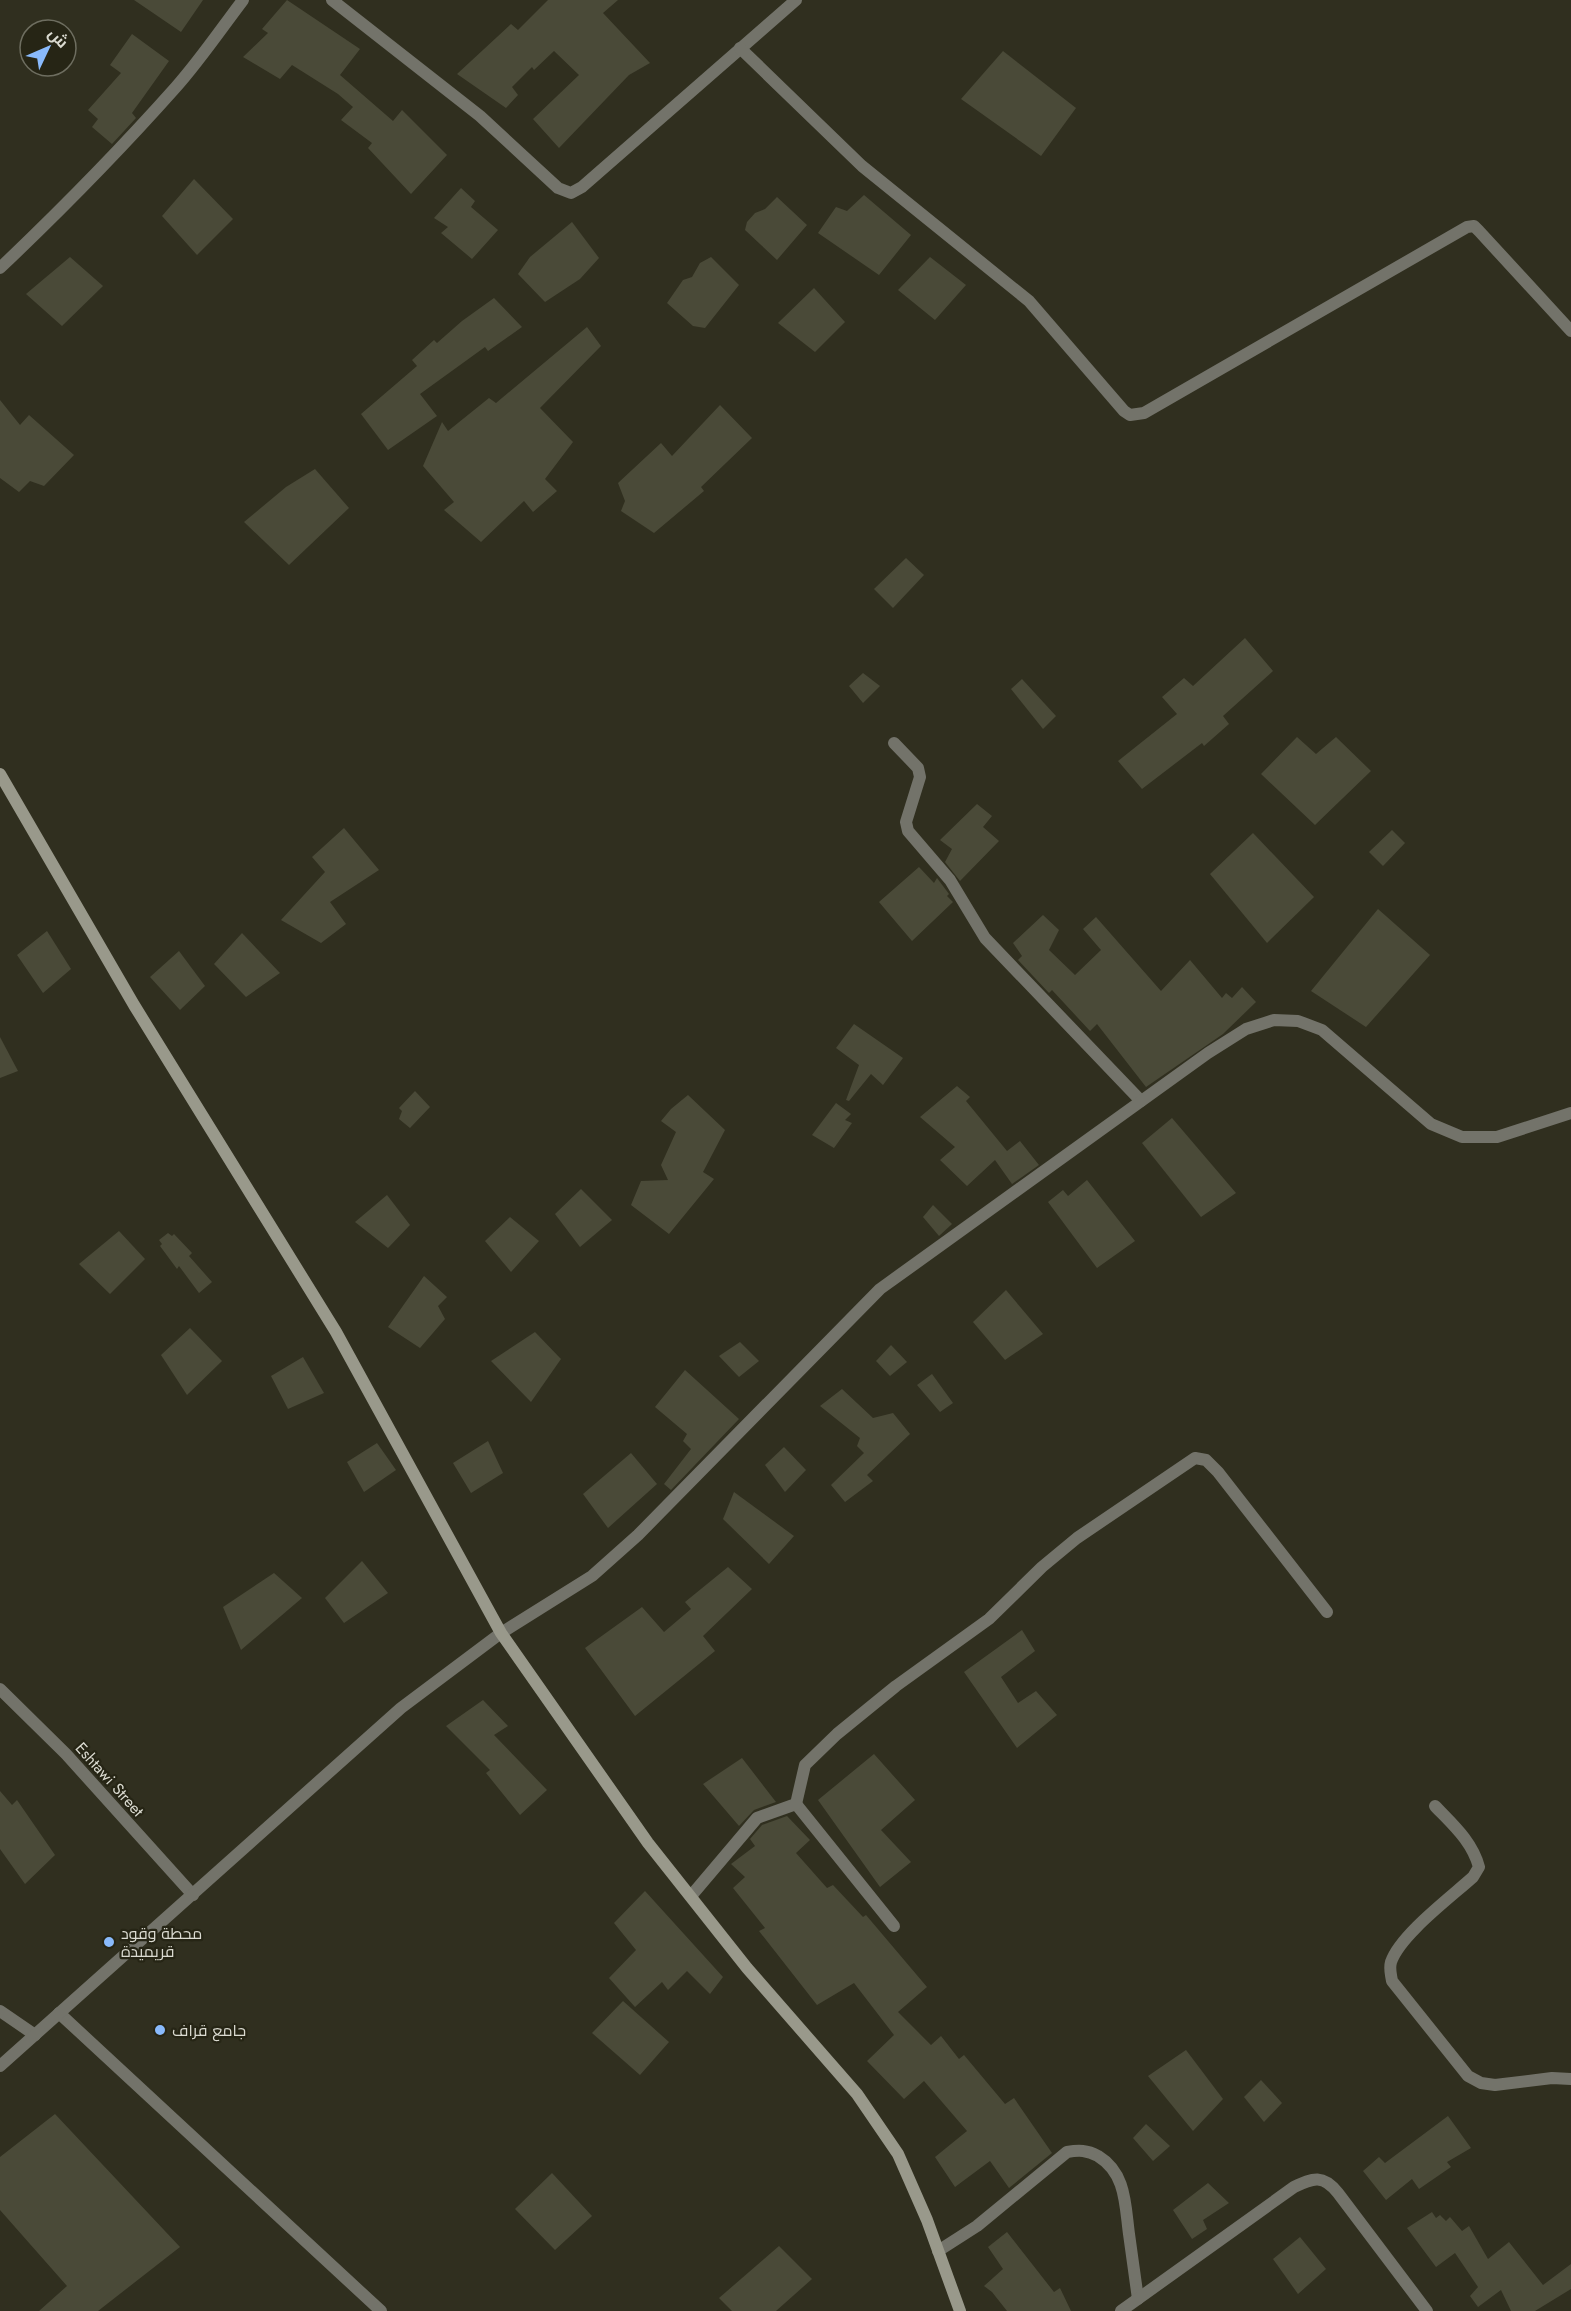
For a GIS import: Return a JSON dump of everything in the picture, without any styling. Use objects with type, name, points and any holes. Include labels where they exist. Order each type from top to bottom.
[{"type":"street","points":[[0,268],[90,181],[178,85],[243,0]]},
{"type":"street","points":[[332,0],[480,116],[558,188],[571,193],[582,188],[796,0]]},
{"type":"street","points":[[740,48],[862,166],[1029,301],[1124,411],[1130,415],[1144,412],[1467,227],[1474,226],[1571,331]]},
{"type":"street","points":[[894,743],[918,768],[920,777],[906,822],[908,831],[950,880],[985,938],[1141,1101]]},
{"type":"street","points":[[0,774],[134,1005],[336,1332],[501,1633],[648,1843],[714,1927],[858,2094],[898,2154],[960,2311]]},
{"type":"street","points":[[0,2066],[401,1708],[501,1633],[592,1576],[638,1534],[880,1289],[1208,1053],[1246,1029],[1274,1020],[1298,1021],[1322,1030],[1431,1124],[1462,1137],[1497,1137],[1571,1113]]},
{"type":"street","points":[[796,1804],[805,1765],[837,1734],[896,1686],[989,1619],[1077,1538],[1195,1458],[1206,1460],[1218,1472],[1327,1612]]},
{"type":"street","name":"Eshtawi Street","points":[[0,1689],[66,1754],[193,1895]]},
{"type":"street","points":[[691,1896],[757,1818],[796,1804]]},
{"type":"street","points":[[796,1804],[894,1926]]},
{"type":"street","points":[[1435,1806],[1464,1836],[1475,1854],[1479,1867],[1473,1877],[1403,1942],[1392,1959],[1390,1969],[1392,1981],[1468,2076],[1481,2083],[1495,2085],[1552,2078],[1571,2079]]},
{"type":"street","points":[[0,2011],[35,2035]]},
{"type":"street","points":[[59,2013],[381,2311]]},
{"type":"street","points":[[938,2251],[977,2226],[1067,2152],[1080,2149],[1107,2162],[1114,2169],[1123,2186],[1138,2299]]},
{"type":"street","points":[[1121,2311],[1294,2187],[1308,2180],[1320,2178],[1331,2183],[1427,2311]]},
{"type":"building","points":[[134,0],[203,0],[181,32]]},
{"type":"building","points":[[287,0],[360,49],[340,75],[393,121],[402,110],[447,155],[411,194],[368,148],[372,143],[341,120],[353,107],[338,94],[292,65],[280,79],[243,57],[268,33],[262,29]]},
{"type":"building","points":[[548,0],[618,0],[603,13],[650,63],[629,75],[559,148],[533,119],[579,75],[554,51],[534,70],[532,67],[512,87],[518,95],[506,108],[457,74],[511,24],[518,30]]},
{"type":"building","points":[[132,34],[169,61],[132,113],[136,118],[112,144],[92,127],[98,119],[88,110],[121,73],[110,65]]},
{"type":"building","points":[[1003,51],[1076,108],[1041,156],[961,99]]},
{"type":"building","points":[[194,179],[233,219],[197,255],[162,216]]},
{"type":"building","points":[[461,188],[475,201],[471,207],[498,230],[472,259],[441,233],[448,227],[434,218]]},
{"type":"building","points":[[864,195],[911,235],[879,275],[818,233],[836,207],[847,211]]},
{"type":"building","points":[[777,197],[807,225],[777,260],[745,230],[747,222],[755,213],[765,209]]},
{"type":"building","points":[[572,222],[599,258],[580,279],[545,302],[518,274],[530,257]]},
{"type":"building","points":[[70,257],[103,286],[62,326],[26,294]]},
{"type":"building","points":[[711,257],[739,285],[705,328],[693,326],[667,303],[683,280],[692,277],[700,263]]},
{"type":"building","points":[[930,257],[966,285],[935,320],[898,290]]},
{"type":"building","points":[[814,288],[845,322],[815,352],[778,323]]},
{"type":"building","points":[[494,298],[522,327],[488,351],[485,347],[420,394],[437,416],[388,450],[361,414],[417,366],[412,360],[434,340],[437,343]]},
{"type":"building","points":[[587,327],[601,346],[540,408],[573,442],[545,479],[557,491],[533,512],[524,501],[481,542],[444,510],[454,502],[423,466],[442,422],[448,431],[489,398],[496,403]]},
{"type":"building","points":[[0,400],[20,425],[29,415],[74,455],[44,486],[30,481],[19,492],[0,478]]},
{"type":"building","points":[[720,405],[752,438],[701,487],[704,491],[654,533],[621,511],[625,501],[618,483],[661,443],[672,456]]},
{"type":"building","points":[[315,469],[349,508],[289,565],[244,522],[286,487]]},
{"type":"building","points":[[906,558],[924,575],[893,608],[874,589]]},
{"type":"building","points":[[1245,638],[1273,671],[1223,716],[1229,724],[1204,746],[1202,743],[1142,789],[1118,761],[1177,714],[1162,697],[1184,678],[1193,686]]},
{"type":"building","points":[[863,673],[880,686],[863,703],[849,686]]},
{"type":"building","points":[[1022,679],[1056,716],[1043,729],[1011,689]]},
{"type":"building","points":[[1297,737],[1316,754],[1336,737],[1371,771],[1315,825],[1261,774]]},
{"type":"building","points":[[977,804],[992,816],[983,827],[999,841],[960,881],[945,862],[952,849],[940,840]]},
{"type":"building","points":[[344,828],[379,870],[330,902],[346,924],[321,943],[281,920],[325,872],[312,857]]},
{"type":"building","points":[[1392,830],[1405,843],[1383,866],[1369,852]]},
{"type":"building","points":[[1253,833],[1314,897],[1267,943],[1210,874]]},
{"type":"building","points":[[919,867],[934,883],[937,878],[953,902],[912,941],[879,902]]},
{"type":"building","points":[[1378,909],[1430,955],[1366,1027],[1311,991]]},
{"type":"building","points":[[1043,915],[1059,930],[1049,950],[1075,975],[1101,950],[1083,929],[1096,917],[1161,991],[1190,960],[1222,998],[1226,993],[1232,998],[1242,987],[1256,1002],[1223,1034],[1146,1087],[1097,1024],[1090,1031],[1052,990],[1049,993],[1018,960],[1022,956],[1013,943]]},
{"type":"building","points":[[47,931],[71,969],[43,993],[17,955]]},
{"type":"building","points":[[242,933],[280,973],[246,997],[214,964]]},
{"type":"building","points":[[179,951],[205,986],[180,1010],[150,977]]},
{"type":"building","points":[[854,1024],[903,1058],[883,1085],[871,1074],[849,1101],[846,1100],[859,1065],[836,1048]]},
{"type":"building","points":[[0,1037],[18,1071],[0,1078]]},
{"type":"building","points":[[957,1086],[970,1097],[966,1101],[1007,1151],[1020,1141],[1039,1165],[1012,1184],[995,1160],[967,1186],[940,1160],[955,1147],[920,1117]]},
{"type":"building","points":[[415,1091],[430,1107],[410,1128],[399,1119],[402,1111],[399,1108]]},
{"type":"building","points":[[688,1095],[725,1130],[703,1172],[714,1179],[669,1234],[631,1205],[641,1181],[668,1180],[661,1165],[676,1132],[661,1121]]},
{"type":"building","points":[[836,1103],[851,1114],[845,1120],[852,1123],[834,1148],[812,1135]]},
{"type":"building","points":[[1172,1118],[1236,1193],[1201,1217],[1142,1143]]},
{"type":"building","points":[[1087,1180],[1135,1241],[1097,1268],[1048,1202],[1063,1190],[1068,1196]]},
{"type":"building","points":[[581,1189],[612,1220],[580,1247],[555,1214]]},
{"type":"building","points":[[387,1195],[410,1225],[388,1248],[355,1222]]},
{"type":"building","points":[[933,1205],[952,1224],[939,1236],[923,1217]]},
{"type":"building","points":[[510,1217],[539,1241],[511,1272],[485,1241]]},
{"type":"building","points":[[119,1231],[145,1259],[110,1294],[79,1264]]},
{"type":"building","points":[[168,1233],[172,1236],[174,1234],[192,1253],[189,1256],[212,1282],[199,1293],[179,1266],[177,1269],[160,1246],[162,1244],[159,1240]]},
{"type":"building","points":[[424,1276],[447,1297],[438,1306],[445,1319],[420,1348],[388,1327]]},
{"type":"building","points":[[1006,1290],[1043,1334],[1005,1360],[973,1322]]},
{"type":"building","points":[[190,1328],[222,1361],[187,1395],[161,1355]]},
{"type":"building","points":[[535,1332],[561,1359],[531,1402],[491,1361]]},
{"type":"building","points":[[740,1342],[759,1361],[739,1377],[719,1356]]},
{"type":"building","points":[[891,1345],[907,1362],[890,1376],[876,1361]]},
{"type":"building","points":[[303,1357],[324,1393],[288,1409],[271,1376]]},
{"type":"building","points":[[685,1370],[739,1419],[671,1490],[664,1484],[691,1449],[683,1441],[687,1434],[655,1407]]},
{"type":"building","points":[[932,1374],[953,1403],[940,1412],[917,1385]]},
{"type":"building","points":[[842,1389],[873,1418],[893,1413],[910,1434],[867,1475],[873,1481],[845,1502],[831,1485],[864,1453],[857,1446],[860,1438],[820,1406]]},
{"type":"building","points":[[488,1441],[503,1473],[471,1493],[453,1463]]},
{"type":"building","points":[[377,1443],[396,1470],[364,1492],[347,1462]]},
{"type":"building","points":[[784,1447],[806,1470],[785,1492],[765,1465]]},
{"type":"building","points":[[631,1453],[657,1484],[608,1528],[583,1494]]},
{"type":"building","points":[[734,1492],[794,1536],[769,1564],[723,1519]]},
{"type":"building","points":[[362,1561],[388,1593],[344,1623],[325,1598]]},
{"type":"building","points":[[728,1567],[752,1589],[703,1636],[715,1651],[635,1716],[585,1648],[642,1607],[664,1632],[691,1609],[685,1602]]},
{"type":"building","points":[[274,1573],[302,1598],[241,1650],[223,1607]]},
{"type":"building","points":[[1022,1630],[1035,1651],[1001,1677],[1018,1703],[1036,1691],[1057,1715],[1017,1748],[964,1672]]},
{"type":"building","points":[[483,1700],[508,1726],[494,1735],[547,1790],[520,1815],[486,1773],[490,1770],[446,1726]]},
{"type":"building","points":[[874,1754],[915,1800],[881,1830],[911,1862],[880,1887],[818,1800]]},
{"type":"building","points":[[742,1758],[776,1802],[754,1810],[739,1826],[703,1784]]},
{"type":"building","points":[[0,1791],[12,1805],[17,1800],[55,1855],[25,1884],[0,1849]]},
{"type":"building","points":[[787,1816],[810,1840],[796,1853],[827,1888],[833,1885],[863,1917],[866,1915],[927,1987],[898,2012],[931,2045],[941,2036],[959,2059],[964,2055],[1005,2104],[1014,2098],[1052,2153],[1009,2188],[990,2161],[955,2187],[935,2157],[967,2131],[924,2081],[904,2099],[867,2061],[894,2035],[854,1983],[817,2005],[759,1931],[765,1928],[733,1888],[745,1877],[731,1864],[755,1846],[750,1839],[762,1825]]},
{"type":"building","points":[[645,1891],[723,1977],[710,1994],[687,1971],[668,1990],[662,1982],[635,2007],[609,1978],[636,1950],[614,1923]]},
{"type":"building","points":[[623,2001],[669,2042],[640,2075],[592,2033]]},
{"type":"building","points":[[1186,2050],[1223,2099],[1193,2131],[1148,2076]]},
{"type":"building","points":[[1261,2080],[1282,2103],[1264,2122],[1244,2097]]},
{"type":"building","points":[[55,2114],[180,2247],[98,2311],[39,2311],[67,2286],[0,2210],[0,2157]]},
{"type":"building","points":[[1448,2116],[1471,2148],[1447,2162],[1451,2167],[1419,2189],[1412,2179],[1386,2200],[1363,2171],[1379,2157],[1385,2163]]},
{"type":"building","points":[[1146,2124],[1170,2146],[1153,2161],[1133,2138]]},
{"type":"building","points":[[552,2173],[592,2216],[555,2250],[515,2209]]},
{"type":"building","points":[[1208,2183],[1229,2203],[1203,2220],[1207,2229],[1192,2239],[1173,2210]]},
{"type":"building","points":[[1432,2212],[1436,2218],[1440,2215],[1446,2221],[1450,2217],[1462,2231],[1469,2226],[1488,2259],[1509,2242],[1543,2285],[1571,2264],[1571,2289],[1535,2311],[1511,2311],[1501,2290],[1478,2307],[1470,2296],[1478,2287],[1455,2253],[1436,2267],[1407,2228]]},
{"type":"building","points":[[1007,2232],[1054,2292],[1060,2288],[1071,2311],[1007,2311],[992,2292],[984,2286],[1003,2269],[988,2247]]},
{"type":"building","points":[[1300,2237],[1326,2269],[1298,2294],[1273,2259]]},
{"type":"building","points":[[779,2246],[812,2279],[776,2311],[732,2311],[719,2298]]},
{"type":"place","name":"محطة وقود قريميدة","points":[[109,1942]]},
{"type":"place","name":"جامع قراف","points":[[160,2030]]}]
